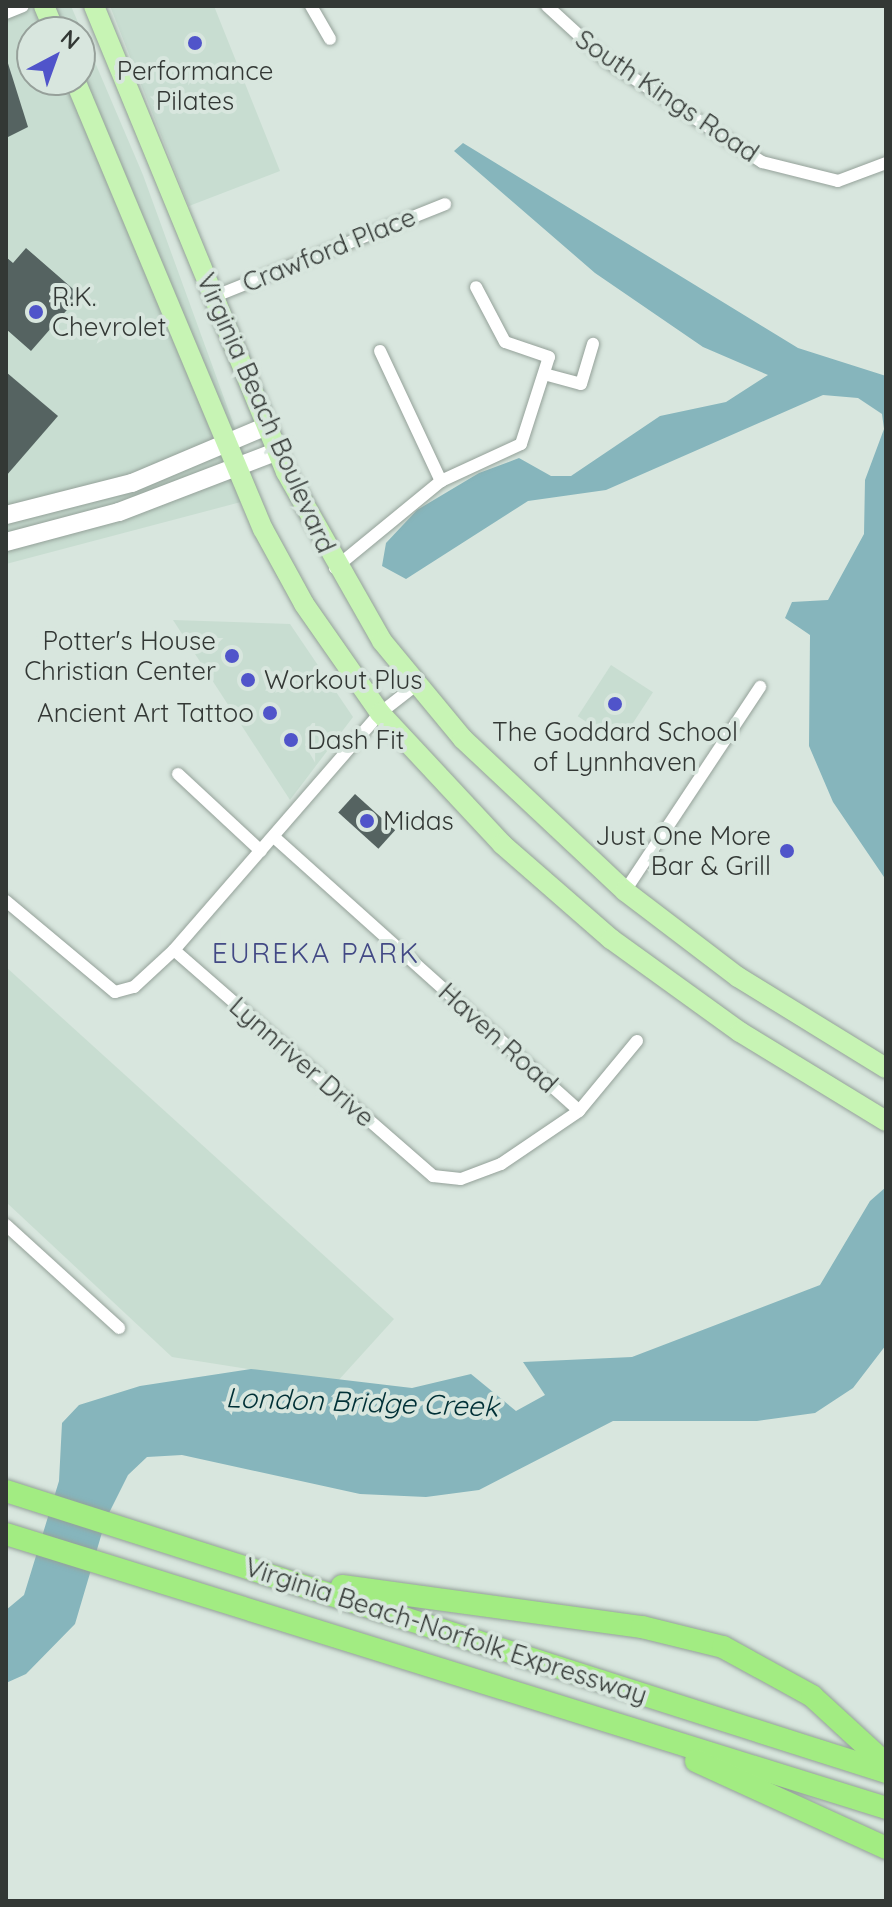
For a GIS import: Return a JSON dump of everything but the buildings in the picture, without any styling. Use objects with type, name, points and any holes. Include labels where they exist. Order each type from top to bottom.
[{"type":"highway","name":"Virginia Beach-Norfolk Expressway","points":[[6,1491],[881,1768]]},
{"type":"highway","name":"Virginia Beach-Norfolk Expressway","points":[[15,1537],[886,1808]]},
{"type":"highway","points":[[247,1568],[427,1602],[642,1627],[723,1647],[812,1696],[881,1768]]},
{"type":"highway","points":[[630,1729],[886,1848]]},
{"type":"main road","name":"Virginia Beach Boulevard","points":[[94,6],[278,451],[335,568],[416,685],[513,791],[625,891],[738,977],[886,1068]]},
{"type":"main road","name":"Virginia Beach Boulevard","points":[[82,96],[235,469],[304,604],[380,713],[502,844],[611,939],[751,1039],[886,1121]]},
{"type":"main road","points":[[6,515],[132,483],[267,426]]},
{"type":"main road","points":[[6,542],[119,512],[278,451]]},
{"type":"street","points":[[6,13],[23,6]]},
{"type":"street","points":[[311,6],[330,39]]},
{"type":"street","name":"South Kings Road","points":[[547,6],[607,61],[762,162],[838,181],[886,163]]},
{"type":"street","name":"Crawford Place","points":[[213,297],[445,204]]},
{"type":"street","points":[[335,568],[441,481],[515,451],[549,357],[505,342],[476,287]]},
{"type":"street","points":[[544,374],[581,384],[593,344]]},
{"type":"street","points":[[380,351],[441,481]]},
{"type":"street","points":[[6,901],[115,992],[134,987],[174,950],[380,713],[416,685]]},
{"type":"street","points":[[625,891],[760,687]]},
{"type":"street","points":[[178,774],[261,851]]},
{"type":"street","name":"Haven Road","points":[[274,837],[579,1111]]},
{"type":"street","name":"Lynnriver Drive","points":[[174,950],[433,1176],[479,1175],[579,1111],[637,1041]]},
{"type":"street","points":[[6,1225],[119,1328]]},
{"type":"shaded area","points":[[6,6],[71,6],[75,16],[16,16],[16,96],[96,96],[96,65],[143,175],[260,497],[6,564]]},
{"type":"shaded area","points":[[110,6],[214,6],[280,171],[189,206]]},
{"type":"shaded area","points":[[173,620],[290,624],[353,717],[290,800]]},
{"type":"shaded area","name":"The Goddard School of Lynnhaven","points":[[611,665],[653,692],[620,743],[578,716]]},
{"type":"shaded area","points":[[6,967],[394,1319],[336,1383],[172,1357],[6,1202]]},
{"type":"water","points":[[463,143],[798,348],[886,376],[886,880],[833,802],[809,746],[810,635],[785,618],[792,602],[828,600],[864,534],[865,480],[884,429],[882,414],[858,398],[823,395],[606,490],[528,501],[406,579],[382,566],[386,543],[417,510],[479,473],[519,458],[551,476],[571,476],[660,416],[726,402],[768,375],[703,347],[595,273],[454,151]]},
{"type":"water","name":"London Bridge Creek","points":[[886,1187],[886,1345],[853,1388],[815,1413],[757,1421],[613,1421],[479,1490],[426,1497],[360,1494],[182,1455],[147,1457],[128,1475],[106,1519],[75,1624],[26,1674],[6,1683],[6,1610],[24,1595],[59,1481],[62,1423],[79,1405],[140,1386],[251,1369],[412,1388],[471,1374],[516,1411],[545,1395],[523,1362],[632,1357],[820,1285],[870,1201]]},
{"type":"place","name":"Performance Pilates","points":[[195,43]]},
{"type":"place","name":"R.K. Chevrolet","points":[[36,312]]},
{"type":"place","name":"Potter's House Christian Center","points":[[232,656]]},
{"type":"place","name":"Workout Plus","points":[[248,680]]},
{"type":"place","name":"The Goddard School of Lynnhaven","points":[[615,704]]},
{"type":"place","name":"Ancient Art Tattoo","points":[[270,713]]},
{"type":"place","name":"Dash Fit","points":[[291,740]]},
{"type":"place","name":"Midas","points":[[367,821]]},
{"type":"place","name":"Just One More Bar & Grill","points":[[787,851]]},
{"type":"district","name":"EUREKA PARK","points":[[316,953]]}]
